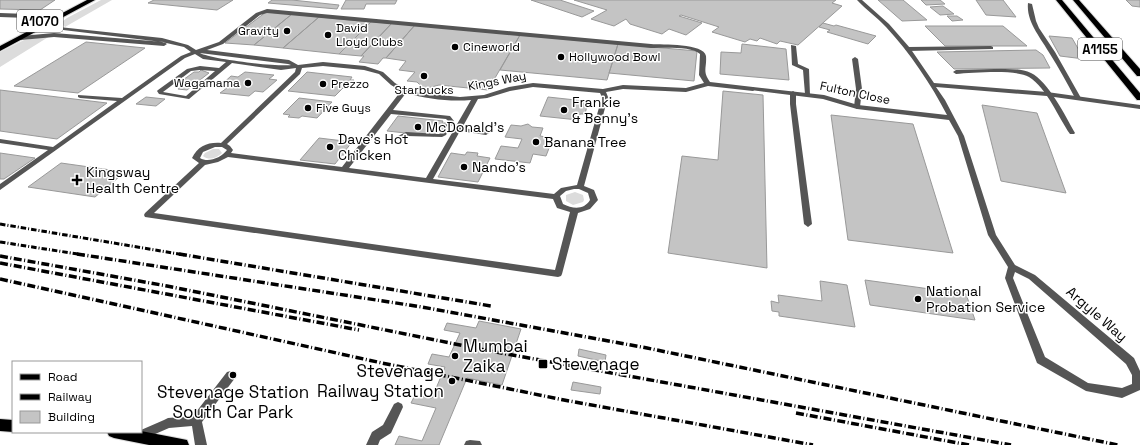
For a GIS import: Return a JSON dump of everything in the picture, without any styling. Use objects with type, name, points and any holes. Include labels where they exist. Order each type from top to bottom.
[{"type":"main road","name":"A1070","points":[[0,42],[80,0]]},
{"type":"main road","name":"A1070","points":[[0,49],[92,0]]},
{"type":"main road","name":"A1155","points":[[1059,0],[1140,98]]},
{"type":"main road","name":"A1155","points":[[1076,0],[1140,74]]},
{"type":"main road","points":[[0,426],[12,426]]},
{"type":"main road","points":[[120,433],[182,445]]},
{"type":"street","points":[[859,0],[887,25],[908,49],[934,85],[961,136],[992,235],[1012,267]]},
{"type":"street","points":[[1030,4],[1033,21],[1036,28],[1052,52],[1078,98]]},
{"type":"street","points":[[0,188],[182,57],[221,43],[258,14],[267,11],[692,48],[702,51],[702,75],[708,84]]},
{"type":"street","points":[[0,15],[28,16]]},
{"type":"street","points":[[61,16],[55,24],[57,28],[162,40],[175,44]]},
{"type":"street","points":[[20,38],[54,35],[154,44],[175,44]]},
{"type":"street","name":"Kings Way","points":[[175,44],[186,46],[196,51],[203,57],[231,62],[281,68],[323,64],[371,69],[381,73],[393,84],[405,91],[453,98],[475,99],[516,88],[533,86],[603,91],[623,86],[686,90],[708,84],[753,88]]},
{"type":"street","points":[[793,46],[794,65],[806,69],[808,94]]},
{"type":"street","points":[[908,49],[990,48]]},
{"type":"street","name":"Kings Way","points":[[196,51],[289,62],[299,67]]},
{"type":"street","points":[[855,59],[860,89],[860,98],[857,106]]},
{"type":"street","points":[[220,70],[200,68],[189,70],[160,91],[161,93],[186,98],[231,62]]},
{"type":"street","points":[[222,145],[298,73],[299,67]]},
{"type":"street","points":[[956,72],[1022,73],[1032,77],[1043,88],[1072,133]]},
{"type":"street","points":[[934,85],[1047,94],[1140,107]]},
{"type":"street","name":"Fulton Close","points":[[753,88],[808,94],[857,106],[952,118]]},
{"type":"street","points":[[344,170],[405,91]]},
{"type":"street","points":[[580,187],[605,97],[603,91]]},
{"type":"street","points":[[793,93],[793,104],[808,224]]},
{"type":"street","points":[[80,96],[122,100]]},
{"type":"street","points":[[428,181],[475,99]]},
{"type":"street","points":[[389,112],[448,117],[451,121],[444,134],[440,136],[406,134],[398,138]]},
{"type":"street","points":[[458,129],[486,133]]},
{"type":"street","points":[[0,141],[54,149]]},
{"type":"street","points":[[222,145],[226,146],[230,150],[227,155],[217,161],[200,162],[196,158],[198,152],[206,147],[222,145]]},
{"type":"street","points":[[227,155],[556,197]]},
{"type":"street","points":[[204,162],[148,215],[558,274],[575,210]]},
{"type":"street","points":[[580,187],[591,192],[594,200],[586,208],[575,210],[565,209],[560,206],[556,197],[566,188],[580,187]]},
{"type":"street","name":"Argyle Way","points":[[1012,267],[1032,276],[1130,361],[1138,375],[1137,387],[1122,393],[1086,387],[1041,360],[1009,278],[1012,267]]},
{"type":"street","points":[[139,436],[168,423],[196,420],[231,375]]},
{"type":"street","points":[[372,445],[376,436],[387,429],[398,407]]},
{"type":"street","points":[[196,420],[201,445]]},
{"type":"street","points":[[470,445],[476,445]]},
{"type":"shaded area","points":[[101,0],[112,0],[65,27],[63,25],[63,21],[67,18]]},
{"type":"shaded area","points":[[50,36],[0,67],[0,52],[24,40]]},
{"type":"shaded area","points":[[213,149],[219,149],[222,153],[213,158],[205,158],[203,156],[205,153]]},
{"type":"shaded area","points":[[575,192],[583,195],[584,200],[583,202],[573,205],[566,201],[566,195]]},
{"type":"building","points":[[0,0],[55,0],[40,10],[0,9]]},
{"type":"building","points":[[154,0],[233,0],[217,10],[148,3]]},
{"type":"building","points":[[272,0],[292,0],[339,5],[337,9],[268,3]]},
{"type":"building","points":[[346,0],[397,0],[395,4],[366,4],[364,9],[341,9]]},
{"type":"building","points":[[531,0],[560,0],[594,11],[582,17]]},
{"type":"building","points":[[574,0],[836,0],[832,3],[842,6],[798,45],[780,41],[777,44],[760,38],[757,41],[750,39],[745,42],[712,32],[719,27],[681,15],[679,16],[702,23],[686,35],[669,29],[662,34],[630,24],[626,19],[614,26],[591,19],[607,10]]},
{"type":"building","points":[[878,0],[903,0],[927,20],[902,21]]},
{"type":"building","points":[[921,0],[940,0],[945,4],[926,5]]},
{"type":"building","points":[[976,0],[1003,0],[1016,17],[986,15]]},
{"type":"building","points":[[1126,0],[1140,0],[1140,7],[1132,6]]},
{"type":"building","points":[[943,6],[954,14],[940,15],[930,7]]},
{"type":"building","points":[[266,12],[292,14],[254,45],[225,43]]},
{"type":"building","name":"Gravity","points":[[292,14],[319,17],[283,48],[254,45]]},
{"type":"building","points":[[947,16],[957,16],[963,20],[952,21]]},
{"type":"building","name":"David Lloyd Clubs","points":[[319,17],[371,22],[339,54],[283,48]]},
{"type":"building","points":[[371,22],[392,23],[361,56],[339,54]]},
{"type":"building","points":[[392,23],[415,25],[386,58],[383,58],[378,64],[359,62],[364,56],[361,56]]},
{"type":"building","points":[[823,23],[876,36],[868,44],[827,32],[830,30],[819,27]]},
{"type":"building","name":"Cineworld","points":[[415,25],[520,35],[488,90],[439,85],[424,89],[417,82],[407,81],[415,72],[399,70],[406,61],[386,58]]},
{"type":"building","points":[[925,26],[1003,26],[1027,46],[945,46]]},
{"type":"building","name":"Hollywood Bowl","points":[[520,35],[618,44],[607,80],[500,70]]},
{"type":"building","points":[[1049,36],[1072,38],[1084,59],[1060,56]]},
{"type":"building","points":[[86,42],[145,48],[78,93],[14,86]]},
{"type":"building","points":[[618,44],[697,51],[694,81],[609,73]]},
{"type":"building","points":[[742,44],[786,49],[789,80],[720,74],[721,52],[741,53]]},
{"type":"building","points":[[1036,50],[1043,55],[1050,68],[954,69],[937,52]]},
{"type":"building","points":[[201,70],[209,73],[187,90],[178,89],[182,86],[176,85],[194,72],[199,72]]},
{"type":"building","name":"Wagamama","points":[[245,72],[274,75],[269,79],[277,80],[263,92],[255,91],[249,96],[220,93],[227,88],[219,87],[231,76],[238,77]]},
{"type":"building","name":"Prezzo","points":[[307,72],[352,77],[350,80],[354,80],[347,88],[343,88],[335,96],[288,91]]},
{"type":"building","points":[[0,90],[107,103],[57,139],[0,131]]},
{"type":"building","points":[[723,91],[763,95],[767,268],[668,253],[682,156],[718,160]]},
{"type":"building","points":[[146,97],[165,99],[156,106],[136,104]]},
{"type":"building","name":"Frankie & Benny's","points":[[548,97],[585,101],[583,106],[587,106],[585,114],[580,114],[578,120],[540,116]]},
{"type":"building","name":"Five Guys","points":[[299,98],[332,102],[317,118],[302,116],[299,118],[288,117],[290,115],[283,114]]},
{"type":"building","points":[[982,105],[1037,113],[1066,193],[1001,181]]},
{"type":"building","points":[[831,115],[913,124],[953,253],[848,240]]},
{"type":"building","name":"McDonald's","points":[[398,116],[443,121],[442,123],[447,123],[442,131],[437,131],[434,136],[387,131]]},
{"type":"building","name":"Banana Tree","points":[[528,124],[532,127],[543,128],[540,136],[553,138],[546,156],[533,154],[530,163],[495,159],[501,146],[518,148],[522,139],[505,137],[511,125],[521,126]]},
{"type":"building","name":"Dave's Hot Chicken","points":[[319,138],[352,142],[345,151],[349,152],[346,155],[342,155],[335,164],[300,160]]},
{"type":"building","name":"Nando's","points":[[467,152],[478,153],[477,156],[490,158],[478,182],[438,177],[451,153],[465,155]]},
{"type":"building","points":[[0,153],[35,158],[4,179],[0,179]]},
{"type":"building","name":"Kingsway Health Centre","points":[[61,163],[125,172],[95,197],[28,187]]},
{"type":"building","name":"National Probation Service","points":[[865,280],[966,294],[975,320],[870,305]]},
{"type":"building","points":[[820,281],[847,285],[855,327],[779,316],[779,312],[772,311],[771,301],[779,303],[778,295],[822,301]]},
{"type":"building","name":"Stevenage Railway Station","points":[[479,321],[521,329],[502,385],[467,378],[439,445],[395,445],[399,436],[422,441],[436,408],[411,403],[415,395],[432,398],[445,367],[428,364],[432,354],[449,357],[460,333],[444,330],[447,323],[476,328]]},
{"type":"building","points":[[579,349],[606,355],[605,362],[578,356]]},
{"type":"building","points":[[573,382],[601,387],[600,394],[571,390]]},
{"type":"railway","points":[[0,224],[185,255]]},
{"type":"railway","points":[[0,242],[84,255]]},
{"type":"railway","points":[[77,254],[422,307],[647,348],[1118,445]]},
{"type":"railway","points":[[179,254],[185,255]]},
{"type":"railway","points":[[185,255],[491,306]]},
{"type":"railway","points":[[0,256],[167,286],[490,351],[1011,445]]},
{"type":"railway","points":[[0,263],[359,330]]},
{"type":"railway","points":[[0,279],[382,363],[564,400],[813,445]]},
{"type":"railway","points":[[796,413],[969,445]]},
{"type":"place","name":"Gravity","points":[[287,31]]},
{"type":"place","name":"David Lloyd Clubs","points":[[328,35]]},
{"type":"place","name":"Cineworld","points":[[455,47]]},
{"type":"place","name":"Hollywood Bowl","points":[[561,57]]},
{"type":"place","name":"Starbucks","points":[[424,76]]},
{"type":"place","name":"Wagamama","points":[[248,83]]},
{"type":"place","name":"Prezzo","points":[[323,84]]},
{"type":"place","name":"Five Guys","points":[[308,108]]},
{"type":"place","name":"Frankie & Benny's","points":[[564,110]]},
{"type":"place","name":"McDonald's","points":[[418,127]]},
{"type":"place","name":"Banana Tree","points":[[536,142]]},
{"type":"place","name":"Dave's Hot Chicken","points":[[330,147]]},
{"type":"place","name":"Nando's","points":[[464,167]]},
{"type":"place","name":"Kingsway Health Centre","points":[[77,180]]},
{"type":"place","name":"National Probation Service","points":[[918,299]]},
{"type":"place","name":"Mumbai Zaika","points":[[455,356]]},
{"type":"place","name":"Stevenage","points":[[543,364]]},
{"type":"place","name":"Stevenage Station South Car Park","points":[[233,375]]},
{"type":"place","name":"Stevenage Railway Station","points":[[452,381]]}]
